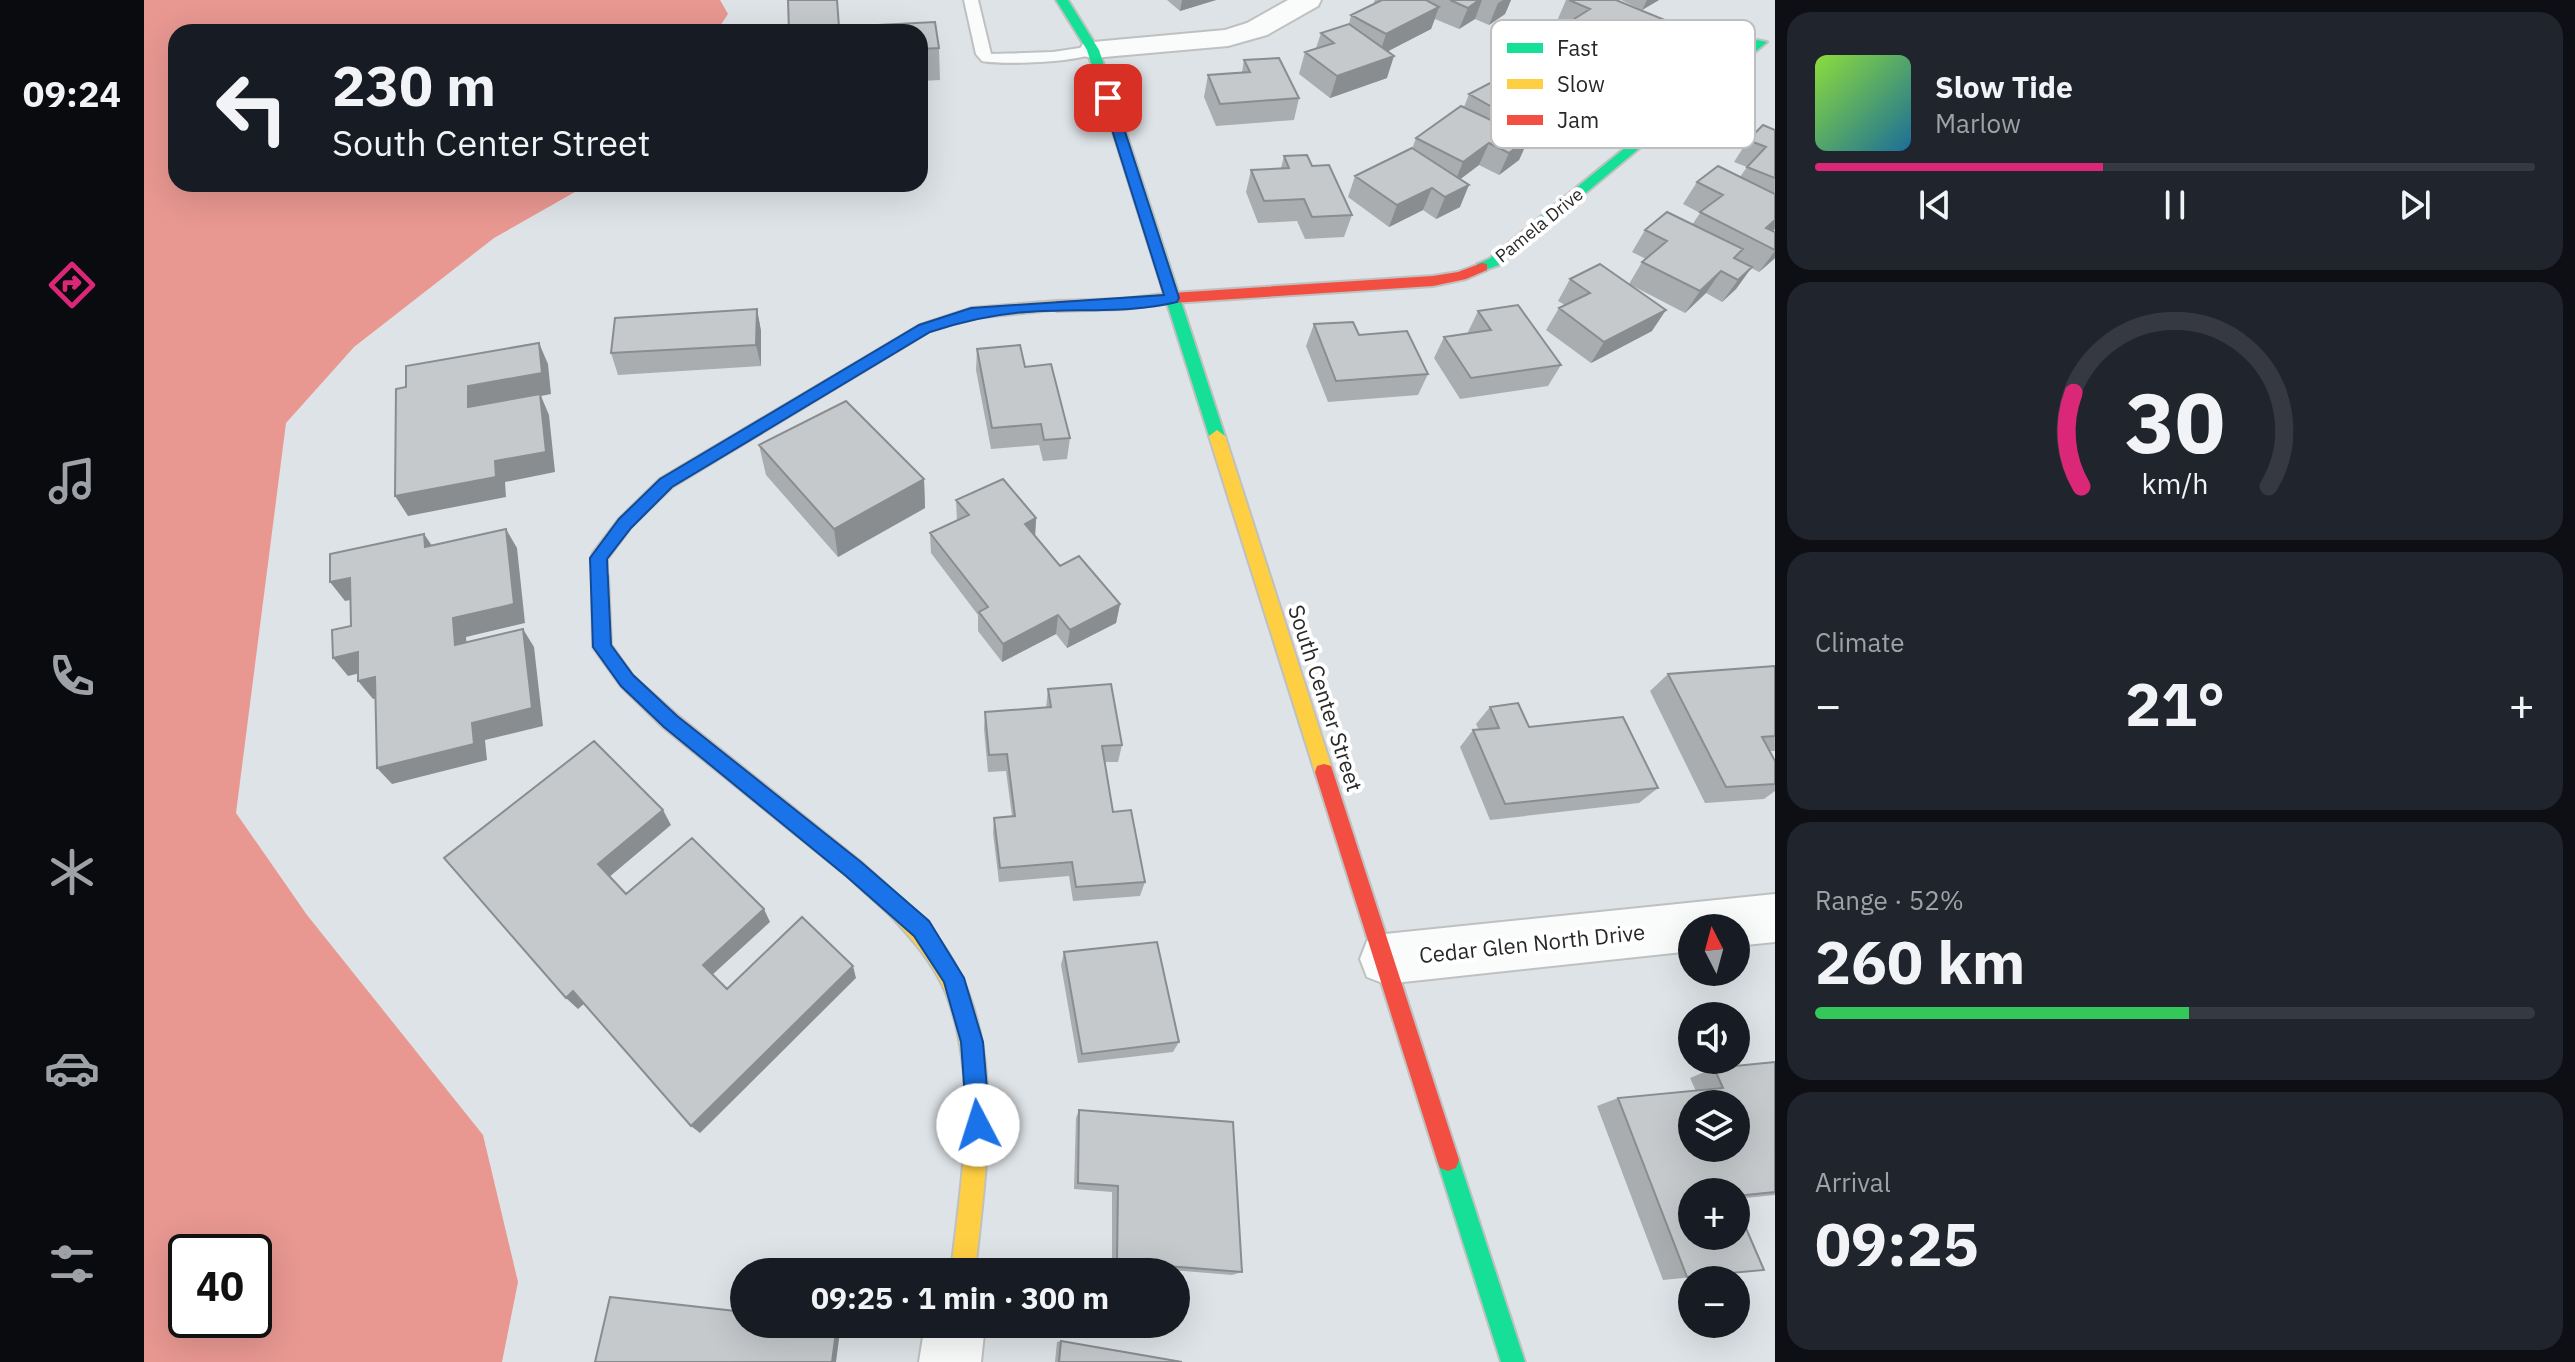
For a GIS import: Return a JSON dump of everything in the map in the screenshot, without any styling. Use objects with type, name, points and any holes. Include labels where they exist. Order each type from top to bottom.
[{"type":"street","name":"South Center Street","points":[[1062,0],[1093,50],[1513,1362]]},
{"type":"street","points":[[1102,19],[1093,50],[1228,38],[1257,29],[1308,0]]},
{"type":"street","name":"Pamela Drive","points":[[1755,47],[1761,42]]},
{"type":"street","name":"Pamela Drive","points":[[964,1258],[978,1125],[972,1042],[953,978],[921,929],[854,869],[670,721],[627,681],[602,647],[599,558],[625,523],[666,483],[925,328],[971,313],[1028,307],[1149,303],[1172,298],[1433,281],[1461,276],[1494,262],[1632,148]]},
{"type":"street","name":"Cedar Glen North Drive","points":[[1385,959],[1775,918]]},
{"type":"street","points":[[950,1362],[953,1338]]},
{"type":"lane","points":[[971,0],[983,54],[987,58],[1025,58],[1093,50]]},
{"type":"shaded area","points":[[144,0],[720,0],[728,14],[721,24],[168,24],[168,192],[575,192],[494,238],[354,347],[286,423],[236,813],[307,915],[483,1135],[518,1282],[502,1362],[144,1362]]},
{"type":"building","points":[[788,0],[837,0],[839,24],[789,24]]},
{"type":"building","points":[[1382,0],[1426,0],[1439,7],[1386,34],[1351,15]]},
{"type":"building","points":[[1450,0],[1479,0],[1468,8]]},
{"type":"building","points":[[1569,0],[1616,0],[1665,20],[1573,20],[1590,9]]},
{"type":"building","points":[[935,22],[939,48],[928,49],[928,24],[897,24]]},
{"type":"building","points":[[1349,24],[1394,56],[1337,76],[1305,52],[1334,43],[1321,33]]},
{"type":"building","points":[[1279,58],[1299,98],[1220,104],[1208,75],[1250,72],[1244,60]]},
{"type":"building","points":[[1491,83],[1491,106],[1469,94]]},
{"type":"building","points":[[1461,106],[1491,120],[1491,144],[1463,162],[1416,138]]},
{"type":"building","points":[[1763,125],[1775,130],[1775,178],[1747,167],[1766,147],[1755,143],[1755,133]]},
{"type":"building","points":[[1412,148],[1469,185],[1445,197],[1432,188],[1397,205],[1355,176]]},
{"type":"building","points":[[1499,148],[1516,148],[1509,153]]},
{"type":"building","points":[[1307,155],[1312,166],[1329,165],[1352,215],[1312,217],[1304,199],[1264,201],[1251,170],[1289,168],[1284,156]]},
{"type":"building","points":[[1718,166],[1775,194],[1775,220],[1766,228],[1775,232],[1775,250],[1700,212],[1723,195],[1697,182]]},
{"type":"building","points":[[1667,212],[1743,249],[1734,258],[1752,267],[1738,280],[1721,271],[1700,291],[1642,262],[1667,241],[1645,230]]},
{"type":"building","points":[[1600,264],[1666,310],[1604,342],[1559,308],[1590,293],[1570,279]]},
{"type":"building","points":[[1518,305],[1561,365],[1471,378],[1444,337],[1491,330],[1478,311]]},
{"type":"building","points":[[757,309],[756,345],[611,353],[615,318]]},
{"type":"building","points":[[1353,322],[1359,335],[1407,331],[1428,374],[1336,381],[1314,324]]},
{"type":"building","points":[[539,343],[542,373],[468,386],[468,407],[540,394],[546,452],[495,461],[496,477],[395,496],[396,389],[406,387],[406,366]]},
{"type":"building","points":[[1020,345],[1025,367],[1051,364],[1070,438],[1044,440],[1041,424],[992,428],[977,349]]},
{"type":"building","points":[[846,401],[924,479],[834,529],[759,445]]},
{"type":"building","points":[[1003,479],[1036,518],[1025,524],[1060,566],[1079,556],[1120,604],[1070,630],[1058,615],[1003,644],[979,612],[988,607],[930,533],[969,515],[956,500]]},
{"type":"building","points":[[506,529],[514,604],[453,618],[455,645],[523,629],[532,708],[472,723],[474,744],[377,768],[375,677],[358,681],[358,652],[333,658],[332,630],[351,626],[350,578],[330,582],[330,554],[424,534],[425,547]]},
{"type":"building","points":[[1775,666],[1775,736],[1762,737],[1775,761],[1775,784],[1726,787],[1668,674]]},
{"type":"building","points":[[1111,684],[1122,745],[1102,746],[1113,812],[1131,810],[1145,882],[1076,887],[1072,862],[1000,868],[994,818],[1015,816],[1007,754],[989,755],[985,712],[1051,707],[1048,689]]},
{"type":"building","points":[[1518,703],[1529,727],[1623,717],[1658,788],[1505,804],[1473,730],[1499,728],[1490,707]]},
{"type":"building","points":[[594,741],[663,810],[598,864],[626,894],[692,838],[764,909],[703,965],[727,989],[802,917],[853,966],[691,1126],[573,991],[566,998],[444,858]]},
{"type":"building","points":[[1157,942],[1179,1042],[1082,1054],[1064,952]]},
{"type":"building","points":[[1775,1062],[1775,1192],[1750,1195],[1750,1178],[1678,1178],[1678,1250],[1750,1250],[1750,1238],[1764,1270],[1750,1271],[1750,1266],[1683,1266],[1618,1098],[1678,1092],[1678,1162],[1750,1162],[1750,1090],[1702,1090],[1723,1088],[1717,1074],[1750,1074],[1750,1064]]},
{"type":"building","points":[[1079,1110],[1233,1122],[1242,1272],[1190,1268],[1190,1258],[1117,1258],[1118,1186],[1078,1183]]},
{"type":"building","points":[[610,1297],[730,1310],[730,1338],[835,1338],[832,1362],[595,1362]]},
{"type":"building","points":[[1061,1341],[1182,1362],[1059,1362]]},
{"type":"traffic: fast","points":[[1062,0],[1093,50],[1217,436]]},
{"type":"traffic: fast","points":[[1755,47],[1761,42]]},
{"type":"traffic: fast","points":[[1482,267],[1494,262],[1632,148]]},
{"type":"traffic: fast","points":[[1448,1160],[1513,1362]]},
{"type":"traffic: slow","points":[[600,576],[599,558],[625,523],[666,483],[925,328],[972,313],[1057,306]]},
{"type":"traffic: slow","points":[[1217,436],[1324,772]]},
{"type":"traffic: slow","points":[[896,907],[931,945],[954,987],[969,1031],[975,1078],[976,1125],[964,1258]]},
{"type":"traffic: jam","points":[[1057,306],[1433,281],[1461,276],[1482,267]]},
{"type":"traffic: jam","points":[[600,576],[602,647],[627,681],[670,721],[854,869],[896,907]]},
{"type":"traffic: jam","points":[[1324,772],[1448,1160]]},
{"type":"route","points":[[978,1125],[972,1042],[953,978],[921,929],[854,869],[670,721],[627,681],[602,647],[599,558],[625,523],[666,483],[925,328],[971,313],[1028,307],[1149,303],[1172,298],[1108,98]]}]
